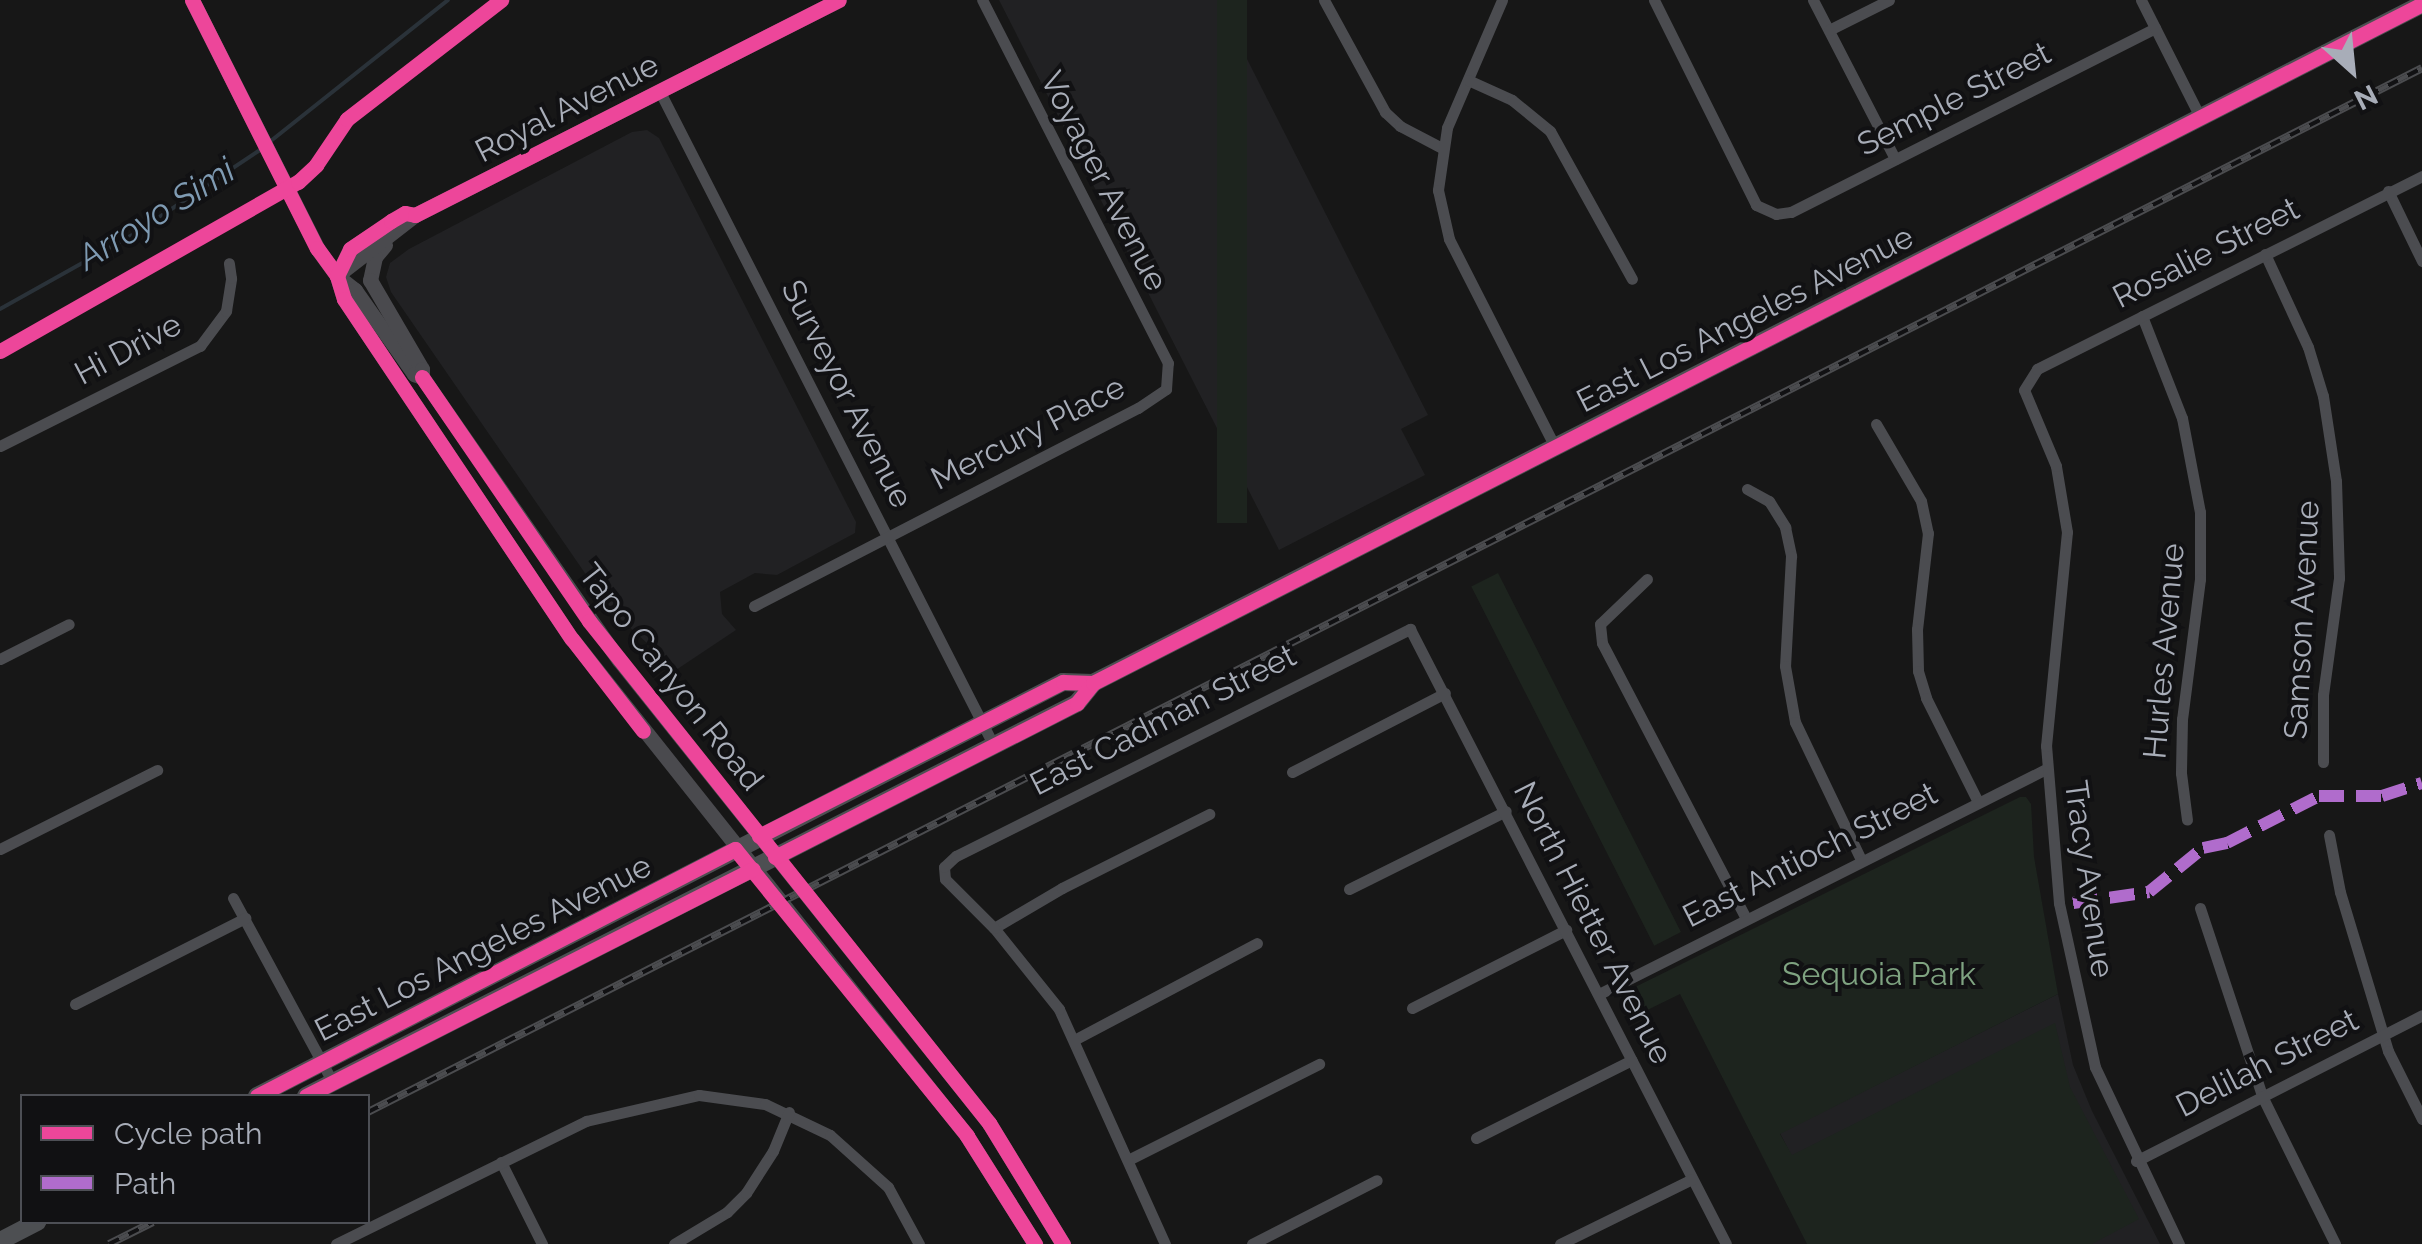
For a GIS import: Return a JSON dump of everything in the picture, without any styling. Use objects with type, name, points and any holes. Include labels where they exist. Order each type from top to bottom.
[{"type":"main road","name":"Tapo Canyon Road","points":[[192,0],[282,180],[337,276],[344,300],[572,639],[967,1136],[1035,1244]]},
{"type":"main road","name":"Royal Avenue","points":[[337,276],[415,216],[838,0]]},
{"type":"main road","name":"East Los Angeles Avenue","points":[[310,1094],[1077,703],[1093,683],[2422,4]]},
{"type":"main road","name":"Royal Avenue","points":[[337,276],[350,249],[405,213],[415,216]]},
{"type":"main road","points":[[396,232],[375,257],[370,280],[422,369],[422,377]]},
{"type":"main road","name":"Tapo Canyon Road","points":[[337,276],[355,290],[414,374],[422,377],[589,621],[989,1123],[1062,1244]]},
{"type":"main road","name":"East Los Angeles Avenue","points":[[261,1094],[1063,682],[1093,683]]},
{"type":"main road","points":[[0,1241],[33,1224]]},
{"type":"street","name":"Voyager Avenue","points":[[982,0],[1168,364],[1166,389]]},
{"type":"street","points":[[1324,0],[1385,112],[1400,126],[1442,148]]},
{"type":"street","points":[[1502,0],[1442,148],[1438,190],[1449,239],[1555,447]]},
{"type":"street","name":"Semple Street","points":[[1654,0],[1756,206],[1776,214],[1791,212],[2155,28]]},
{"type":"street","points":[[1814,0],[1895,159]]},
{"type":"street","points":[[1829,30],[1889,0]]},
{"type":"street","points":[[2141,0],[2200,117]]},
{"type":"street","points":[[1468,80],[1512,100],[1550,131],[1632,280]]},
{"type":"street","name":"Surveyor Avenue","points":[[660,92],[994,746]]},
{"type":"street","name":"Rosalie Street","points":[[2024,390],[2037,370],[2422,176]]},
{"type":"street","points":[[2388,192],[2422,261]]},
{"type":"street","name":"Samson Avenue","points":[[2264,254],[2308,347],[2324,396],[2336,481],[2339,578],[2323,695],[2323,762]]},
{"type":"street","name":"Hi Drive","points":[[0,446],[200,346],[226,311],[232,278],[229,263]]},
{"type":"street","name":"Hurles Avenue","points":[[2142,316],[2182,418],[2200,512],[2200,579],[2182,719],[2181,773],[2187,820]]},
{"type":"street","name":"Mercury Place","points":[[754,606],[1138,408],[1166,389]]},
{"type":"street","name":"Tracy Avenue","points":[[2024,390],[2056,466],[2068,532],[2046,769],[2055,879],[2083,1024],[2110,1106],[2179,1244]]},
{"type":"street","points":[[1876,424],[1921,501],[1928,532],[1917,629],[1918,671],[1926,698],[1977,800]]},
{"type":"street","points":[[1747,489],[1769,501],[1785,527],[1791,556],[1785,666],[1792,707],[1808,757],[1861,860]]},
{"type":"street","points":[[1647,579],[1600,624],[1602,643],[1746,919]]},
{"type":"street","points":[[0,660],[69,624]]},
{"type":"street","name":"North Hietter Avenue","points":[[1410,628],[1726,1244]]},
{"type":"street","name":"East Cadman Street","points":[[994,928],[945,879],[944,868],[956,856],[1410,628]]},
{"type":"street","points":[[1292,772],[1445,693]]},
{"type":"street","name":"East Antioch Street","points":[[1599,994],[1977,800],[2046,769]]},
{"type":"street","points":[[0,850],[157,770]]},
{"type":"street","points":[[1349,889],[1506,810]]},
{"type":"street","points":[[1164,1244],[1074,1040],[1042,983],[994,928],[1208,814]]},
{"type":"street","points":[[2329,834],[2340,892],[2383,1035],[2422,1119]]},
{"type":"street","points":[[234,898],[334,1083]]},
{"type":"street","points":[[2200,908],[2262,1096],[2335,1244]]},
{"type":"street","points":[[75,1004],[245,918]]},
{"type":"street","points":[[1412,1008],[1566,930]]},
{"type":"street","points":[[1074,1040],[1134,1004],[1257,944]]},
{"type":"street","name":"Delilah Street","points":[[2136,1161],[2422,1015]]},
{"type":"street","points":[[1476,1138],[1632,1060]]},
{"type":"street","points":[[1128,1160],[1319,1064]]},
{"type":"street","points":[[336,1244],[586,1121],[670,1098],[732,1097],[789,1112],[830,1135],[874,1171],[919,1244]]},
{"type":"street","points":[[674,1244],[726,1212],[746,1192],[767,1162],[789,1112]]},
{"type":"street","points":[[501,1162],[542,1244]]},
{"type":"street","points":[[1560,1244],[1692,1179]]},
{"type":"street","points":[[1252,1244],[1376,1180]]},
{"type":"shaded area","points":[[999,0],[1217,0],[1428,415],[1401,429],[1425,475],[1279,550]]},
{"type":"shaded area","points":[[647,130],[659,138],[856,522],[855,533],[777,575],[755,573],[720,592],[722,614],[736,630],[676,670],[609,608],[391,292],[386,277],[390,263],[409,249],[632,132]]},
{"type":"shaded area","points":[[2058,994],[2073,1065],[2092,1111],[2160,1244],[1836,1244],[1780,1133]]},
{"type":"green space","points":[[1217,0],[1247,0],[1247,523],[1217,523]]},
{"type":"green space","points":[[1498,573],[1681,932],[1654,946],[1471,587]]},
{"type":"green space","name":"Sequoia Park","points":[[2026,797],[2031,804],[2034,857],[2058,994],[1780,1134],[1792,1155],[2055,1023],[2070,1087],[2139,1219],[2092,1244],[1807,1244],[1680,994],[1631,1018],[1626,1007],[1627,991]]},
{"type":"waterway","name":"Arroyo Simi","points":[[267,144],[448,0]]},
{"type":"waterway","name":"Arroyo Simi","points":[[0,309],[134,234],[260,150]]},
{"type":"railway","points":[[370,1111],[2422,68]]},
{"type":"railway","points":[[109,1244],[149,1224]]},
{"type":"marked path","points":[[2073,903],[2149,892],[2203,848],[2227,843],[2319,796],[2382,796],[2422,783]]},
{"type":"cycle path","points":[[192,0],[317,248],[337,276],[344,299],[572,639],[643,731]]},
{"type":"cycle path","points":[[0,351],[298,182],[316,165],[347,119],[501,0]]},
{"type":"cycle path","points":[[337,276],[350,249],[405,213],[415,215],[838,0]]},
{"type":"cycle path","points":[[775,857],[1077,703],[1093,683],[2422,4]]},
{"type":"cycle path","points":[[422,377],[589,621],[989,1123],[1063,1244]]},
{"type":"cycle path","points":[[759,836],[1063,682],[1093,683]]},
{"type":"cycle path","points":[[261,1094],[735,849],[967,1136],[1035,1244]]},
{"type":"cycle path","points":[[310,1094],[753,869]]}]
